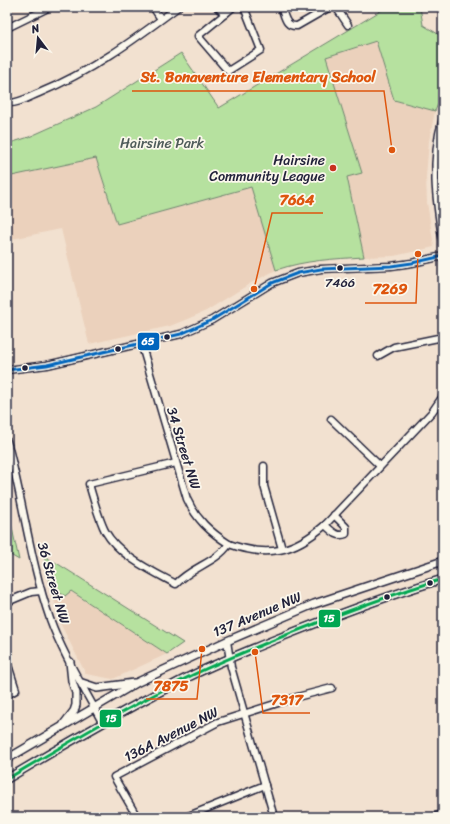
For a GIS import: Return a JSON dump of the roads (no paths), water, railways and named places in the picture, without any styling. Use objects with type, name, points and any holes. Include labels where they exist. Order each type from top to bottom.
[{"type":"main road","name":"137 Avenue NW","points":[[7,759],[138,682],[227,641],[314,604],[443,562]]},
{"type":"main road","points":[[7,779],[102,722],[174,684],[324,619],[443,579]]},
{"type":"main road","points":[[62,727],[74,711],[76,704],[76,693],[72,681],[70,662]]},
{"type":"main road","points":[[82,684],[97,688],[138,682]]},
{"type":"street","points":[[7,28],[50,7]]},
{"type":"street","points":[[152,7],[161,20]]},
{"type":"street","points":[[7,103],[13,103],[30,97],[78,75],[118,51],[178,7]]},
{"type":"street","points":[[217,7],[225,14]]},
{"type":"street","points":[[233,7],[198,36],[228,71],[261,50],[244,7]]},
{"type":"street","points":[[281,7],[288,24],[291,27],[297,26],[330,7]]},
{"type":"street","points":[[336,7],[348,25]]},
{"type":"street","points":[[443,118],[437,147],[435,177],[436,205],[443,243]]},
{"type":"street","points":[[7,370],[46,365],[181,334],[204,324],[272,283],[298,273],[321,269],[391,266],[443,256]]},
{"type":"street","points":[[378,356],[394,347],[443,336]]},
{"type":"street","name":"34 Street NW","points":[[141,343],[187,499],[194,514],[208,529],[229,544]]},
{"type":"street","points":[[7,375],[16,370]]},
{"type":"street","points":[[176,463],[89,484],[105,531],[118,546],[134,561],[176,584],[183,576],[220,555],[229,544],[256,551],[266,551],[282,549],[302,542],[334,515],[432,412],[443,396]]},
{"type":"street","points":[[331,419],[380,466]]},
{"type":"street","name":"36 Street NW","points":[[7,441],[41,591],[55,632],[102,722]]},
{"type":"street","points":[[264,466],[264,486],[282,549]]},
{"type":"street","points":[[325,524],[339,536],[346,534],[346,527],[334,515]]},
{"type":"street","points":[[7,602],[31,592],[41,591]]},
{"type":"street","points":[[227,641],[229,659],[274,817]]},
{"type":"street","points":[[7,662],[16,690],[7,695]]},
{"type":"street","name":"136A Avenue NW","points":[[137,817],[114,777],[218,722],[297,697],[332,688]]},
{"type":"street","points":[[186,817],[265,785]]},
{"type":"street","points":[[433,817],[443,814]]},
{"type":"place","name":"St. Bonaventure Elementary School","points":[[392,150]]},
{"type":"place","name":"Hairsine Community League","points":[[333,168]]},
{"type":"place","name":"7269","points":[[418,254]]},
{"type":"place","name":"7466","points":[[340,268]]},
{"type":"place","name":"7664","points":[[254,289]]},
{"type":"place","name":"7875","points":[[202,649]]},
{"type":"place","name":"7317","points":[[255,652]]},
{"type":"park label","name":"Hairsine Park","points":[[162,143]]}]
